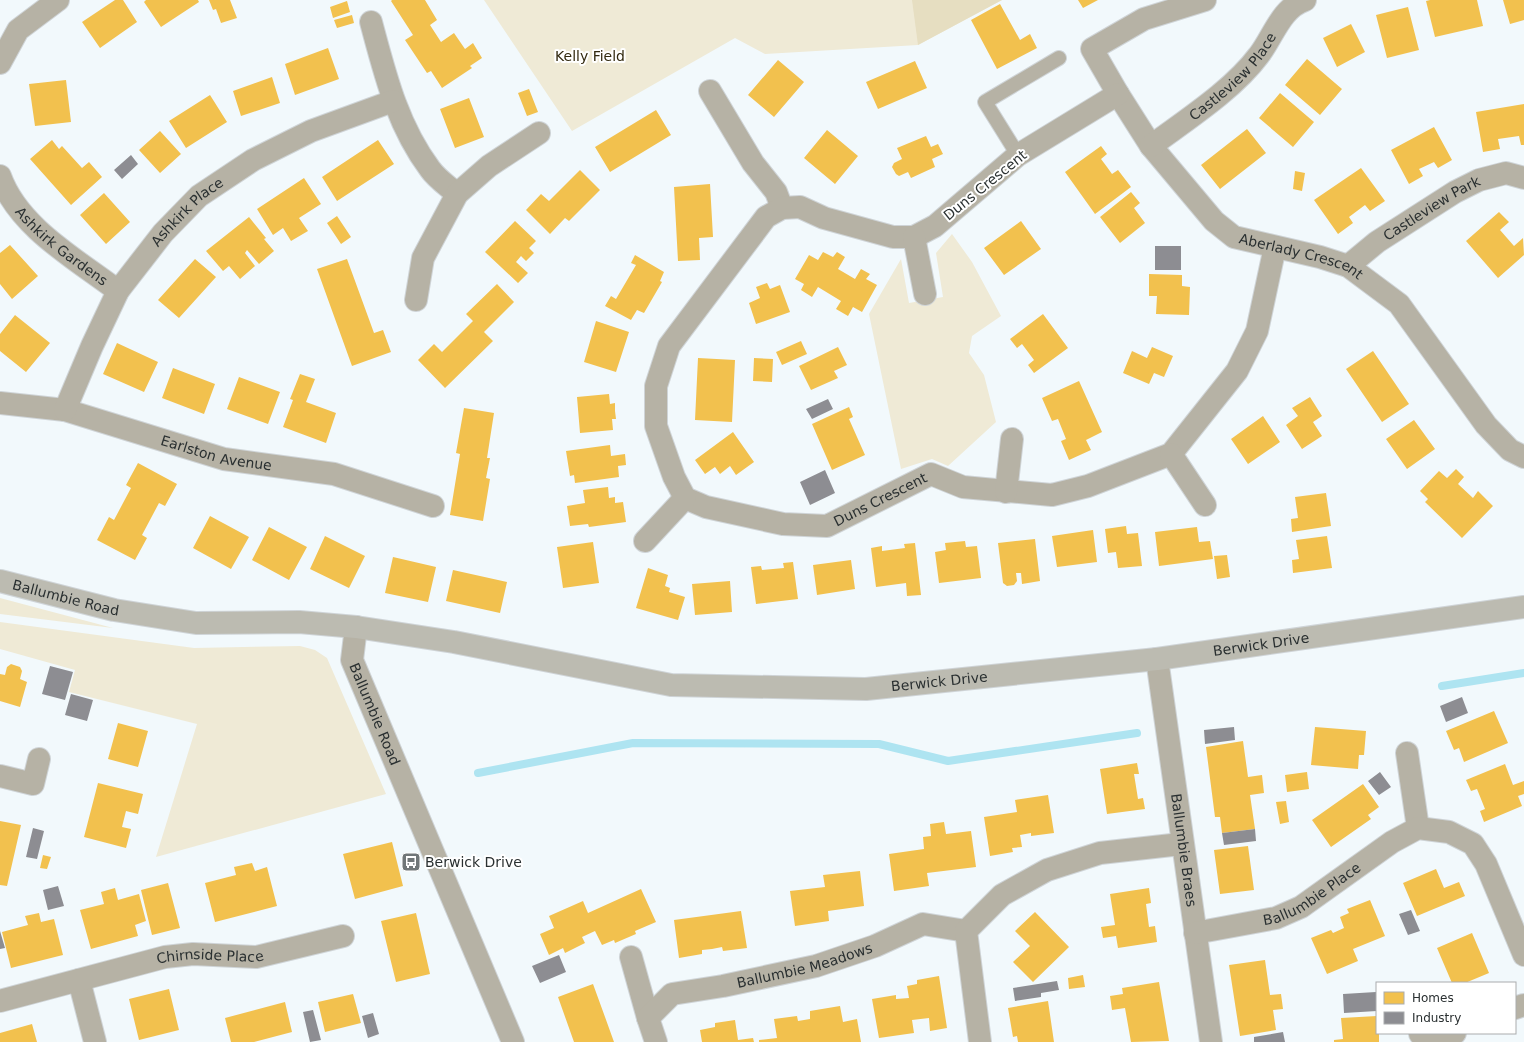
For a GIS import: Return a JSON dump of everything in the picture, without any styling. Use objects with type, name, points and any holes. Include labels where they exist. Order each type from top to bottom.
[{"type":"street","points":[[0,63],[18,30],[58,0]]},
{"type":"street","name":"Aberlady Crescent","points":[[1204,0],[1144,19],[1092,49],[1118,94],[1152,146],[1214,221],[1234,237],[1348,266],[1400,304],[1486,425],[1510,450],[1524,457]]},
{"type":"street","name":"Castleview Place","points":[[1152,146],[1232,85],[1258,56],[1287,11],[1305,0]]},
{"type":"street","points":[[371,22],[393,101],[410,139],[431,170],[457,194]]},
{"type":"street","points":[[645,540],[685,498],[674,477],[656,426],[656,386],[669,346],[766,217],[782,208],[776,192],[753,163],[710,91]]},
{"type":"street","name":"Duns Crescent","points":[[782,208],[800,208],[824,218],[893,237],[914,236],[935,226],[1018,155],[1118,94]]},
{"type":"street","name":"Ashkirk Place","points":[[65,410],[92,346],[118,291],[163,233],[199,196],[253,160],[311,131],[393,101]]},
{"type":"street","points":[[416,300],[423,258],[457,194],[489,166],[539,133]]},
{"type":"street","name":"Castleview Park","points":[[1348,266],[1377,242],[1455,192],[1479,180],[1506,173],[1524,178]]},
{"type":"street","name":"Ashkirk Gardens","points":[[0,176],[5,190],[31,226],[118,291]]},
{"type":"street","points":[[914,236],[925,294]]},
{"type":"street","points":[[1205,505],[1171,454],[1241,364],[1257,331],[1275,247]]},
{"type":"street","name":"Earlston Avenue","points":[[0,403],[65,410],[224,459],[334,474],[433,506]]},
{"type":"street","points":[[1006,492],[1012,439]]},
{"type":"street","name":"Duns Crescent","points":[[685,498],[706,507],[783,524],[827,526],[931,474],[963,487],[1052,495],[1088,486],[1171,454]]},
{"type":"street","name":"Ballumbie Road","points":[[0,581],[114,610],[196,623],[300,622],[356,627],[352,660],[513,1042]]},
{"type":"street","name":"Berwick Drive","points":[[356,627],[454,642],[671,685],[866,689],[1157,659],[1524,607]]},
{"type":"street","name":"Ballumbie Braes","points":[[1157,659],[1181,844],[1211,1042]]},
{"type":"street","points":[[1407,754],[1418,828],[1449,832],[1473,844],[1486,864],[1524,955]]},
{"type":"street","points":[[0,776],[33,784],[39,759]]},
{"type":"street","name":"Ballumbie Place","points":[[1195,933],[1276,918],[1301,907],[1392,842],[1418,828]]},
{"type":"street","points":[[980,1042],[966,931],[1002,894],[1047,870],[1100,853],[1181,844]]},
{"type":"street","name":"Ballumbie Meadows","points":[[648,1018],[672,994],[723,986],[816,966],[875,946],[923,924],[966,931]]},
{"type":"street","name":"Chirnside Place","points":[[0,1001],[165,957],[193,954],[256,957],[343,936]]},
{"type":"street","points":[[631,957],[656,1042]]},
{"type":"street","points":[[79,980],[94,1042]]},
{"type":"lane","points":[[1018,155],[985,102],[1059,58]]},
{"type":"green space","name":"Kelly Field","points":[[484,0],[1002,0],[918,45],[765,54],[735,38],[572,131]]},
{"type":"green space","points":[[952,234],[972,262],[1001,316],[972,336],[969,353],[984,375],[996,422],[948,466],[932,459],[901,469],[869,314],[901,259],[909,303],[943,297],[936,253]]},
{"type":"green space","points":[[0,598],[113,628],[0,614]]},
{"type":"green space","points":[[0,622],[194,648],[300,646],[315,650],[327,658],[386,794],[156,857],[197,724],[69,692],[75,670],[0,649]]},
{"type":"shaded area","points":[[912,0],[1002,0],[918,45]]},
{"type":"building: Homes","points":[[115,0],[123,0],[137,22],[100,48],[82,22]]},
{"type":"building: Homes","points":[[146,0],[198,0],[199,2],[161,27],[144,2]]},
{"type":"building: Homes","points":[[209,0],[230,0],[237,18],[221,23],[216,9],[213,10]]},
{"type":"building: Homes","points":[[425,0],[437,20],[430,25],[441,42],[454,33],[465,49],[473,43],[482,58],[470,66],[472,68],[442,88],[431,71],[427,73],[405,40],[413,35],[391,1]]},
{"type":"building: Homes","points":[[1078,0],[1098,0],[1083,8]]},
{"type":"building: Homes","points":[[1477,0],[1483,26],[1435,37],[1426,1]]},
{"type":"building: Homes","points":[[1503,0],[1524,0],[1524,20],[1510,24]]},
{"type":"building: Homes","points":[[347,1],[350,12],[333,18],[330,7]]},
{"type":"building: Homes","points":[[1000,4],[1020,40],[1030,34],[1037,48],[997,69],[971,20]]},
{"type":"building: Homes","points":[[1408,7],[1419,50],[1387,58],[1376,15]]},
{"type":"building: Homes","points":[[352,15],[354,23],[337,28],[334,20]]},
{"type":"building: Homes","points":[[1351,24],[1365,52],[1337,67],[1323,38]]},
{"type":"building: Homes","points":[[328,48],[339,79],[295,95],[285,64]]},
{"type":"building: Homes","points":[[1307,59],[1342,89],[1320,115],[1285,85]]},
{"type":"building: Homes","points":[[778,60],[804,82],[774,117],[748,95]]},
{"type":"building: Homes","points":[[915,61],[927,88],[878,109],[866,82]]},
{"type":"building: Homes","points":[[272,77],[280,103],[241,116],[233,91]]},
{"type":"building: Homes","points":[[66,80],[71,122],[35,126],[29,84]]},
{"type":"building: Homes","points":[[529,89],[538,112],[527,116],[518,93]]},
{"type":"building: Homes","points":[[1280,93],[1314,122],[1293,147],[1259,118]]},
{"type":"building: Homes","points":[[210,95],[227,122],[186,148],[169,121]]},
{"type":"building: Homes","points":[[469,98],[484,137],[455,148],[440,109]]},
{"type":"building: Homes","points":[[1524,104],[1524,145],[1521,145],[1519,136],[1498,139],[1500,149],[1483,152],[1476,112]]},
{"type":"building: Homes","points":[[656,110],[671,135],[610,172],[595,147]]},
{"type":"building: Homes","points":[[1434,127],[1452,160],[1438,168],[1434,162],[1419,169],[1423,176],[1409,184],[1391,150]]},
{"type":"building: Homes","points":[[1247,129],[1266,153],[1220,189],[1201,165]]},
{"type":"building: Homes","points":[[827,130],[858,156],[835,184],[804,158]]},
{"type":"building: Homes","points":[[160,131],[181,154],[160,173],[139,150]]},
{"type":"building: Homes","points":[[926,136],[931,147],[938,144],[943,154],[932,159],[935,167],[911,178],[908,172],[899,176],[896,174],[892,167],[894,163],[902,159],[897,148]]},
{"type":"building: Homes","points":[[52,140],[59,149],[62,146],[82,168],[89,162],[102,177],[71,205],[30,159]]},
{"type":"building: Homes","points":[[378,140],[394,164],[337,201],[322,177]]},
{"type":"building: Homes","points":[[1101,146],[1107,154],[1101,159],[1112,174],[1118,170],[1131,187],[1095,214],[1065,172]]},
{"type":"building: Homes","points":[[1361,168],[1385,201],[1370,211],[1365,205],[1349,217],[1353,223],[1338,234],[1314,200]]},
{"type":"building: Homes","points":[[580,170],[600,190],[569,221],[565,218],[550,234],[526,210],[541,194],[549,201]]},
{"type":"building: Homes","points":[[1295,171],[1305,173],[1302,191],[1293,189]]},
{"type":"building: Homes","points":[[304,178],[321,204],[299,218],[308,231],[291,241],[283,228],[273,235],[257,209]]},
{"type":"building: Homes","points":[[710,184],[713,237],[699,238],[700,260],[678,261],[674,187]]},
{"type":"building: Homes","points":[[1131,192],[1140,203],[1134,208],[1145,223],[1120,243],[1100,217]]},
{"type":"building: Homes","points":[[104,193],[130,222],[106,244],[80,215]]},
{"type":"building: Homes","points":[[1499,212],[1509,222],[1500,230],[1514,246],[1523,238],[1524,255],[1498,278],[1466,241]]},
{"type":"building: Homes","points":[[337,216],[351,237],[341,244],[327,223]]},
{"type":"building: Homes","points":[[249,217],[266,238],[264,239],[274,251],[259,264],[247,250],[245,253],[255,266],[240,279],[229,266],[223,271],[206,251]]},
{"type":"building: Homes","points":[[515,221],[536,241],[529,248],[534,253],[526,261],[521,256],[516,262],[528,273],[518,283],[485,252]]},
{"type":"building: Homes","points":[[1021,221],[1041,249],[1004,275],[984,248]]},
{"type":"building: Homes","points":[[10,245],[38,276],[12,299],[0,284],[0,253]]},
{"type":"building: Homes","points":[[823,252],[833,257],[837,252],[845,257],[838,269],[855,279],[861,269],[870,274],[866,279],[877,285],[862,312],[853,307],[848,316],[836,309],[841,301],[818,287],[812,297],[801,290],[804,284],[795,279],[809,255],[818,260]]},
{"type":"building: Homes","points":[[635,255],[664,272],[660,281],[662,282],[644,313],[637,310],[631,320],[605,306],[611,296],[616,299],[636,265],[631,263]]},
{"type":"building: Homes","points":[[195,259],[216,277],[179,318],[158,300]]},
{"type":"building: Homes","points":[[347,259],[374,333],[383,330],[391,352],[352,366],[317,269]]},
{"type":"building: Homes","points":[[1149,274],[1182,275],[1182,286],[1190,287],[1189,315],[1156,314],[1157,296],[1149,296]]},
{"type":"building: Homes","points":[[767,283],[770,289],[780,285],[790,312],[756,324],[749,303],[760,298],[756,287]]},
{"type":"building: Homes","points":[[497,284],[514,302],[484,332],[493,341],[445,388],[418,360],[434,344],[442,352],[473,321],[466,314]]},
{"type":"building: Homes","points":[[1043,314],[1068,348],[1034,373],[1028,365],[1034,360],[1022,344],[1017,348],[1010,339]]},
{"type":"building: Homes","points":[[15,315],[50,343],[26,372],[0,351],[0,334]]},
{"type":"building: Homes","points":[[596,321],[629,332],[616,372],[584,362]]},
{"type":"building: Homes","points":[[801,341],[807,354],[782,365],[776,352]]},
{"type":"building: Homes","points":[[117,343],[158,362],[144,392],[103,374]]},
{"type":"building: Homes","points":[[838,347],[847,365],[834,371],[838,378],[811,390],[799,366]]},
{"type":"building: Homes","points":[[1152,347],[1173,356],[1164,377],[1154,373],[1149,384],[1123,373],[1132,351],[1147,358]]},
{"type":"building: Homes","points":[[1373,351],[1409,404],[1382,422],[1346,369]]},
{"type":"building: Homes","points":[[698,358],[735,360],[732,422],[695,420]]},
{"type":"building: Homes","points":[[754,358],[773,359],[772,382],[753,381]]},
{"type":"building: Homes","points":[[173,368],[215,384],[204,414],[162,398]]},
{"type":"building: Homes","points":[[300,374],[315,379],[306,402],[336,413],[326,443],[283,427],[293,400],[290,399]]},
{"type":"building: Homes","points":[[239,377],[280,392],[268,424],[227,409]]},
{"type":"building: Homes","points":[[1079,381],[1102,432],[1086,440],[1091,450],[1069,460],[1061,441],[1066,439],[1058,419],[1052,421],[1042,398]]},
{"type":"building: Homes","points":[[609,394],[610,404],[615,403],[616,419],[612,419],[613,430],[580,433],[577,397]]},
{"type":"building: Homes","points":[[1310,397],[1322,416],[1313,422],[1322,436],[1302,449],[1286,425],[1298,416],[1292,408]]},
{"type":"building: Homes","points":[[849,407],[853,417],[849,419],[865,455],[832,470],[812,424]]},
{"type":"building: Homes","points":[[464,408],[494,413],[487,458],[490,458],[486,478],[490,479],[483,521],[450,515],[460,454],[456,453]]},
{"type":"building: Homes","points":[[1263,416],[1280,442],[1248,464],[1231,439]]},
{"type":"building: Homes","points":[[1414,420],[1435,449],[1407,469],[1386,439]]},
{"type":"building: Homes","points":[[733,432],[754,462],[736,475],[730,466],[720,474],[715,467],[705,474],[695,460]]},
{"type":"building: Homes","points":[[610,445],[611,456],[625,454],[626,465],[618,466],[619,477],[575,483],[574,475],[570,476],[566,451]]},
{"type":"building: Homes","points":[[138,463],[177,484],[165,506],[159,503],[142,535],[147,538],[135,560],[97,540],[109,517],[114,520],[131,488],[126,485]]},
{"type":"building: Homes","points":[[1456,469],[1464,477],[1458,484],[1473,498],[1478,491],[1493,506],[1462,538],[1425,502],[1428,499],[1420,491],[1439,471],[1447,478]]},
{"type":"building: Homes","points":[[608,487],[609,498],[615,497],[615,503],[623,502],[626,522],[589,527],[588,524],[570,526],[567,506],[585,503],[583,490]]},
{"type":"building: Homes","points":[[1326,493],[1331,526],[1292,532],[1291,519],[1298,518],[1295,497]]},
{"type":"building: Homes","points":[[210,516],[249,537],[231,569],[193,548]]},
{"type":"building: Homes","points":[[1126,526],[1127,534],[1138,533],[1142,566],[1118,568],[1116,552],[1108,553],[1105,529]]},
{"type":"building: Homes","points":[[269,527],[307,547],[289,580],[252,560]]},
{"type":"building: Homes","points":[[1197,527],[1199,542],[1210,541],[1213,559],[1159,566],[1155,532]]},
{"type":"building: Homes","points":[[1093,530],[1097,562],[1057,567],[1052,536]]},
{"type":"building: Homes","points":[[325,536],[365,556],[349,588],[310,569]]},
{"type":"building: Homes","points":[[1327,536],[1332,568],[1293,573],[1292,560],[1299,559],[1296,540]]},
{"type":"building: Homes","points":[[1035,539],[1040,581],[1022,584],[1021,573],[1016,573],[1017,581],[1014,585],[1007,586],[1003,583],[998,543]]},
{"type":"building: Homes","points":[[965,541],[966,547],[977,546],[981,578],[939,583],[935,552],[946,550],[945,543]]},
{"type":"building: Homes","points":[[593,542],[599,583],[563,588],[557,547]]},
{"type":"building: Homes","points":[[915,543],[921,595],[907,596],[906,583],[876,587],[871,548],[882,546],[882,551],[905,548],[904,544]]},
{"type":"building: Homes","points":[[1227,555],[1230,577],[1217,579],[1214,556]]},
{"type":"building: Homes","points":[[393,557],[436,567],[428,602],[385,593]]},
{"type":"building: Homes","points":[[851,560],[855,589],[817,595],[813,565]]},
{"type":"building: Homes","points":[[793,562],[798,599],[756,604],[751,567],[761,566],[762,570],[784,568],[783,563]]},
{"type":"building: Homes","points":[[648,568],[668,575],[665,586],[670,588],[669,592],[685,597],[678,620],[636,608]]},
{"type":"building: Homes","points":[[453,570],[507,582],[500,613],[446,601]]},
{"type":"building: Homes","points":[[730,581],[732,612],[695,615],[692,584]]},
{"type":"building: Homes","points":[[11,664],[20,667],[22,671],[20,679],[27,682],[20,707],[0,701],[0,674],[5,675],[7,667]]},
{"type":"building: Homes","points":[[1494,711],[1508,743],[1464,762],[1459,748],[1454,750],[1446,731]]},
{"type":"building: Homes","points":[[118,723],[148,731],[138,767],[108,759]]},
{"type":"building: Homes","points":[[1315,727],[1366,731],[1364,755],[1359,755],[1358,769],[1311,765]]},
{"type":"building: Homes","points":[[1243,741],[1248,777],[1262,775],[1264,793],[1250,795],[1255,829],[1222,833],[1220,817],[1215,817],[1206,747]]},
{"type":"building: Homes","points":[[1137,763],[1139,774],[1134,774],[1138,799],[1143,798],[1145,809],[1107,814],[1100,769]]},
{"type":"building: Homes","points":[[1505,764],[1513,785],[1524,781],[1524,794],[1518,796],[1522,806],[1484,822],[1480,811],[1485,809],[1477,789],[1471,791],[1466,780]]},
{"type":"building: Homes","points":[[1307,772],[1309,789],[1287,792],[1285,775]]},
{"type":"building: Homes","points":[[98,783],[143,794],[138,814],[126,811],[122,827],[131,829],[126,848],[84,837]]},
{"type":"building: Homes","points":[[1363,784],[1379,807],[1368,815],[1371,819],[1331,847],[1312,820]]},
{"type":"building: Homes","points":[[1048,795],[1054,833],[1031,836],[1031,833],[1020,835],[1022,847],[1012,848],[1013,852],[990,856],[984,817],[1017,812],[1015,800]]},
{"type":"building: Homes","points":[[1286,801],[1289,822],[1280,824],[1276,802]]},
{"type":"building: Homes","points":[[0,821],[21,825],[7,886],[0,885]]},
{"type":"building: Homes","points":[[944,822],[946,834],[971,831],[976,867],[927,873],[929,886],[894,891],[889,854],[924,849],[923,837],[931,836],[930,824]]},
{"type":"building: Homes","points":[[392,842],[403,886],[355,899],[343,854]]},
{"type":"building: Homes","points":[[1248,846],[1254,890],[1220,894],[1214,850]]},
{"type":"building: Homes","points":[[43,855],[51,857],[47,869],[40,868]]},
{"type":"building: Homes","points":[[252,863],[255,871],[267,867],[277,906],[215,922],[205,883],[236,875],[234,867]]},
{"type":"building: Homes","points":[[1436,869],[1444,888],[1459,882],[1465,896],[1417,916],[1403,883]]},
{"type":"building: Homes","points":[[860,871],[864,906],[828,911],[829,921],[795,926],[790,891],[825,887],[823,875]]},
{"type":"building: Homes","points":[[168,883],[180,928],[152,935],[141,890]]},
{"type":"building: Homes","points":[[115,888],[118,900],[139,894],[146,921],[135,925],[138,936],[91,949],[80,910],[104,904],[101,892]]},
{"type":"building: Homes","points":[[1149,888],[1151,903],[1146,904],[1149,927],[1155,926],[1157,942],[1118,948],[1116,936],[1103,938],[1101,927],[1115,925],[1110,894]]},
{"type":"building: Homes","points":[[641,889],[656,922],[635,931],[636,934],[615,943],[614,940],[602,945],[595,931],[582,937],[585,943],[565,953],[563,948],[549,955],[540,934],[554,928],[549,916],[583,901],[588,913]]},
{"type":"building: Homes","points":[[1370,900],[1385,936],[1353,949],[1358,961],[1327,974],[1311,938],[1331,930],[1333,933],[1344,928],[1340,917],[1349,913],[1347,909]]},
{"type":"building: Homes","points":[[741,911],[747,948],[723,951],[722,947],[702,950],[702,954],[679,958],[674,920]]},
{"type":"building: Homes","points":[[1035,912],[1069,947],[1033,982],[1013,962],[1030,946],[1015,931]]},
{"type":"building: Homes","points":[[39,913],[41,922],[54,919],[63,955],[11,968],[2,932],[28,925],[25,916]]},
{"type":"building: Homes","points":[[416,913],[430,974],[396,982],[381,921]]},
{"type":"building: Homes","points":[[1472,933],[1489,973],[1467,982],[1452,982],[1437,948]]},
{"type":"building: Homes","points":[[1265,960],[1270,995],[1281,994],[1283,1009],[1273,1010],[1276,1030],[1240,1036],[1229,965]]},
{"type":"building: Homes","points":[[1083,975],[1085,987],[1069,989],[1068,978]]},
{"type":"building: Homes","points":[[939,976],[947,1028],[930,1031],[929,1018],[912,1020],[914,1033],[879,1038],[872,999],[896,995],[896,999],[909,998],[907,986],[917,984],[917,980]]},
{"type":"building: Homes","points":[[1159,982],[1169,1041],[1131,1042],[1125,1008],[1112,1010],[1110,996],[1123,994],[1122,988]]},
{"type":"building: Homes","points":[[593,984],[614,1042],[574,1042],[558,997]]},
{"type":"building: Homes","points":[[169,989],[179,1030],[139,1040],[129,999]]},
{"type":"building: Homes","points":[[353,994],[361,1023],[325,1032],[318,1002]]},
{"type":"building: Homes","points":[[1048,1001],[1054,1042],[1018,1042],[1017,1036],[1013,1037],[1008,1008]]},
{"type":"building: Homes","points":[[285,1002],[292,1032],[254,1042],[231,1042],[225,1018]]},
{"type":"building: Homes","points":[[840,1006],[843,1022],[857,1019],[861,1042],[759,1042],[759,1040],[777,1038],[774,1019],[797,1016],[798,1021],[810,1019],[810,1011]]},
{"type":"building: Homes","points":[[1376,1016],[1376,1034],[1379,1034],[1379,1042],[1334,1042],[1334,1040],[1343,1039],[1341,1018]]},
{"type":"building: Homes","points":[[735,1020],[738,1040],[753,1038],[754,1042],[702,1042],[700,1030],[715,1027],[715,1023]]},
{"type":"building: Homes","points":[[32,1024],[37,1042],[0,1042],[0,1033]]},
{"type":"building: Industry","points":[[131,155],[138,164],[122,179],[114,170]]},
{"type":"building: Industry","points":[[1155,246],[1181,246],[1181,270],[1155,270]]},
{"type":"building: Industry","points":[[828,399],[833,409],[812,419],[806,409]]},
{"type":"building: Industry","points":[[825,470],[835,493],[810,505],[800,482]]},
{"type":"building: Industry","points":[[50,666],[73,672],[65,700],[42,694]]},
{"type":"building: Industry","points":[[71,694],[93,700],[87,721],[65,715]]},
{"type":"building: Industry","points":[[1462,697],[1468,713],[1446,722],[1440,706]]},
{"type":"building: Industry","points":[[1234,727],[1235,740],[1205,744],[1204,730]]},
{"type":"building: Industry","points":[[1380,772],[1391,787],[1379,795],[1368,781]]},
{"type":"building: Industry","points":[[33,828],[44,831],[37,859],[26,857]]},
{"type":"building: Industry","points":[[1255,829],[1256,841],[1224,845],[1222,833]]},
{"type":"building: Industry","points":[[58,886],[64,906],[48,910],[43,890]]},
{"type":"building: Industry","points":[[1411,910],[1420,931],[1408,935],[1399,914]]},
{"type":"building: Industry","points":[[0,931],[5,948],[0,949]]},
{"type":"building: Industry","points":[[559,955],[566,972],[540,983],[532,966]]},
{"type":"building: Industry","points":[[1057,981],[1059,990],[1041,993],[1041,997],[1015,1001],[1013,988]]},
{"type":"building: Industry","points":[[1376,992],[1376,1011],[1344,1013],[1343,994]]},
{"type":"building: Industry","points":[[313,1010],[321,1040],[310,1042],[303,1012]]},
{"type":"building: Industry","points":[[373,1013],[379,1034],[368,1038],[362,1016]]},
{"type":"building: Industry","points":[[1283,1032],[1285,1042],[1254,1042],[1254,1037]]},
{"type":"waterway","points":[[1442,686],[1524,673]]},
{"type":"waterway","points":[[478,773],[633,743],[879,744],[948,761],[1137,733]]},
{"type":"place","name":"Berwick Drive","points":[[411,862]]}]
